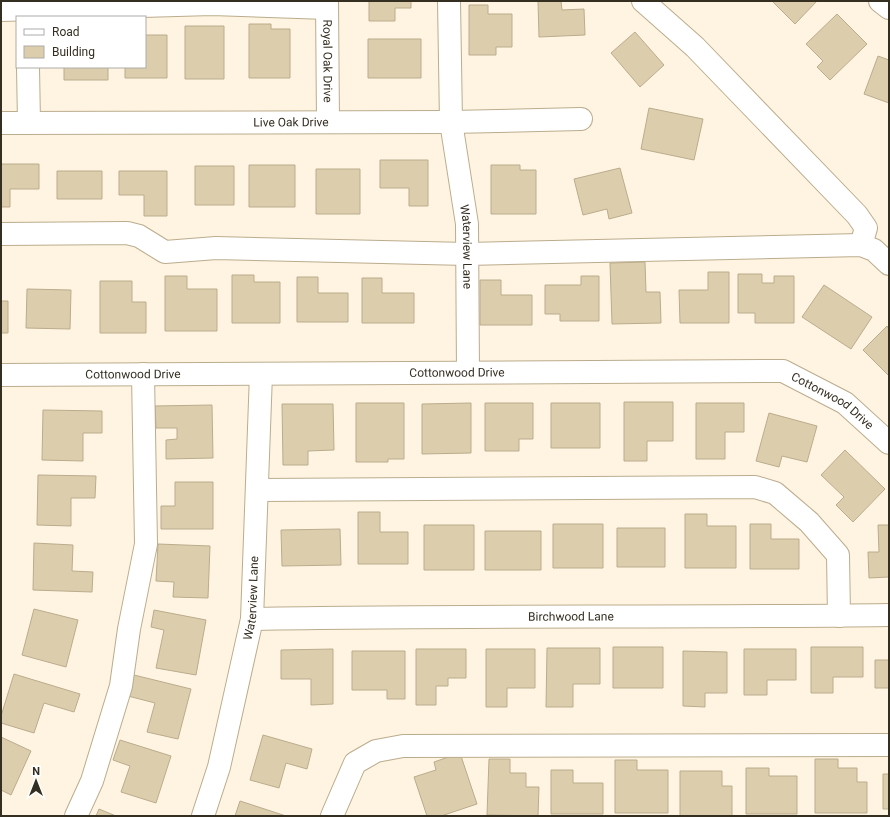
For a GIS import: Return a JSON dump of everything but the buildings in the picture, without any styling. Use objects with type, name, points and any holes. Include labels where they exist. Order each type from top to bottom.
[{"type":"street","name":"Waterview Lane","points":[[449,1],[452,122],[467,224],[468,372]]},
{"type":"street","points":[[643,1],[695,47],[857,216],[866,228],[861,245]]},
{"type":"street","points":[[880,1],[889,8]]},
{"type":"street","points":[[1,10],[212,2],[327,4]]},
{"type":"street","name":"Royal Oak Drive","points":[[327,4],[328,122]]},
{"type":"street","points":[[28,68],[28,123]]},
{"type":"street","name":"Live Oak Drive","points":[[1,123],[452,122],[582,119]]},
{"type":"street","points":[[1,234],[127,233],[139,236],[164,252],[216,248],[467,254],[861,245],[874,250],[889,264]]},
{"type":"street","name":"Cottonwood Drive","points":[[1,375],[783,371],[845,403],[889,443]]},
{"type":"street","points":[[76,816],[92,781],[121,686],[129,629],[146,544],[143,374]]},
{"type":"street","name":"Waterview Lane","points":[[203,816],[219,767],[252,619],[261,374]]},
{"type":"street","points":[[257,490],[755,487],[775,493],[809,522],[838,554],[839,616]]},
{"type":"street","name":"Birchwood Lane","points":[[252,619],[376,616],[889,615]]},
{"type":"street","points":[[332,816],[355,763],[376,750],[403,746],[889,745]]}]
